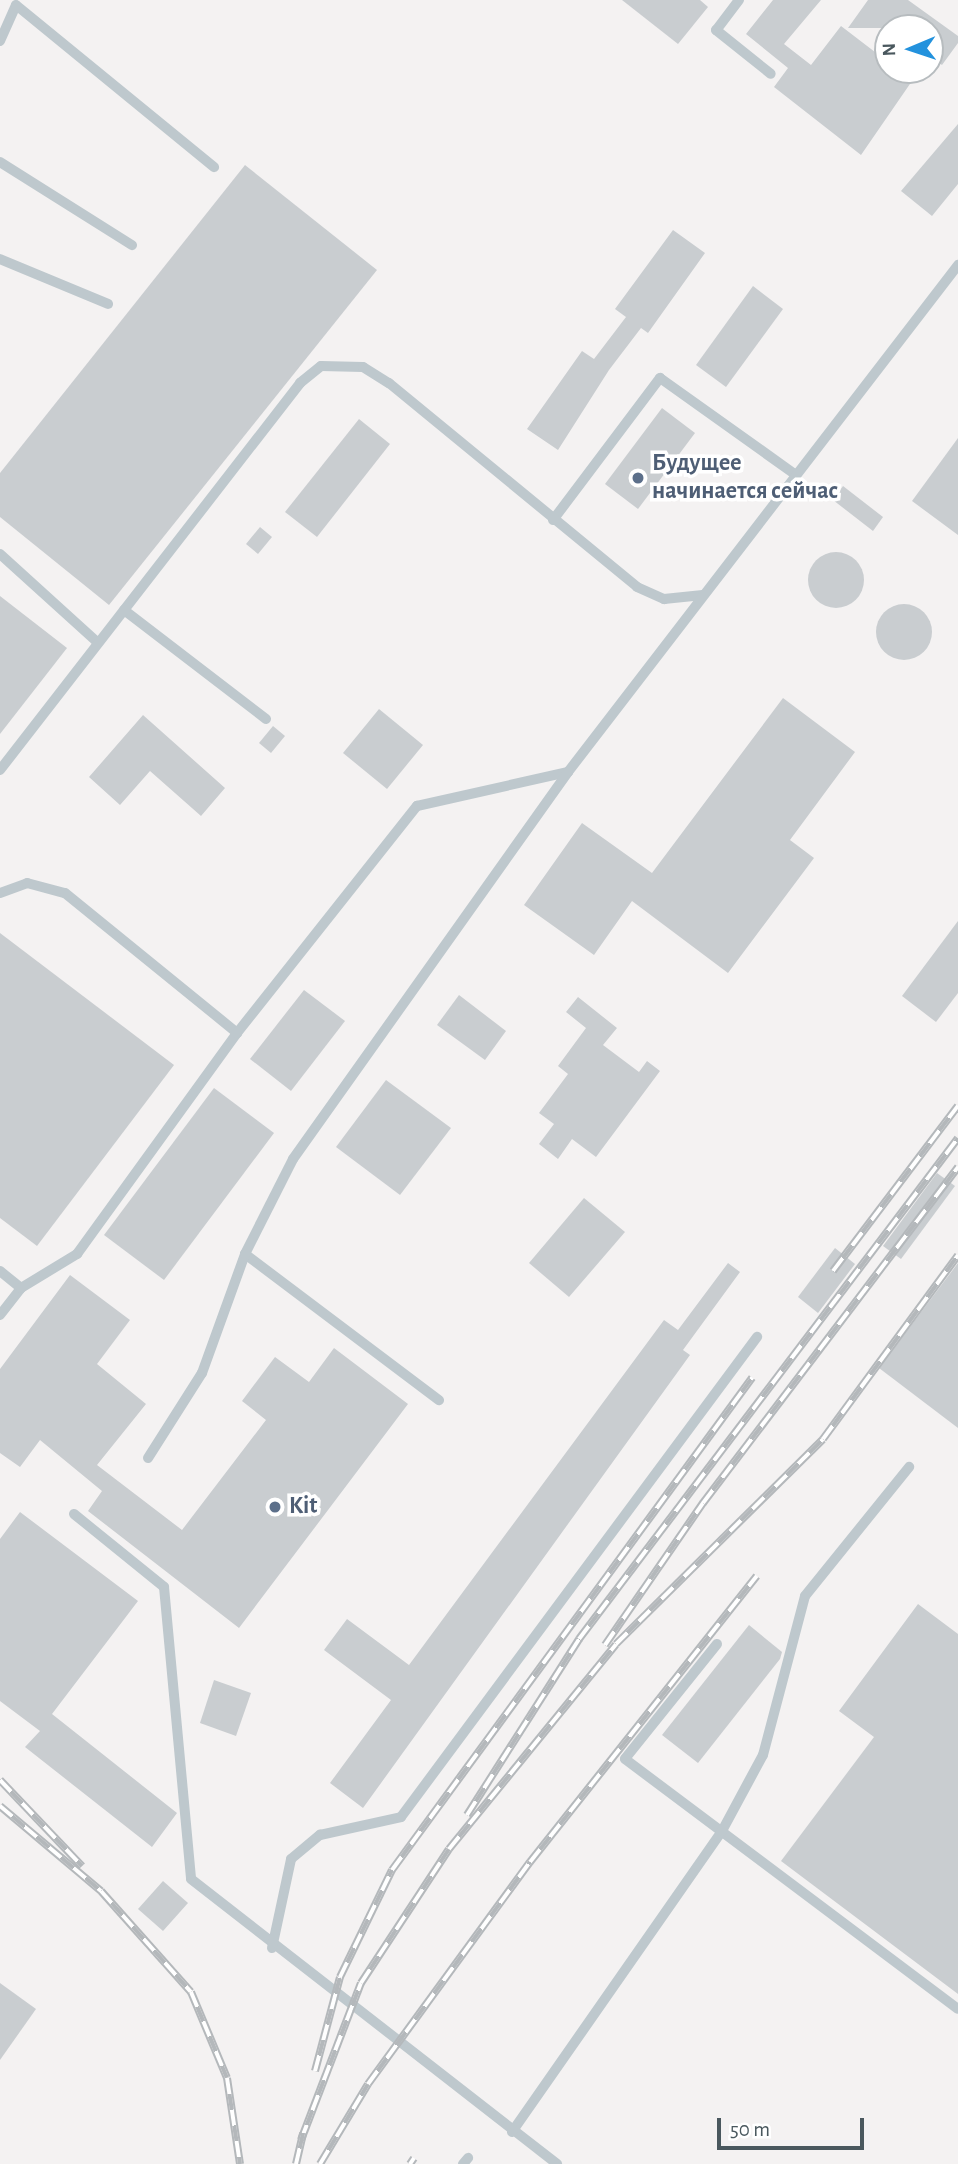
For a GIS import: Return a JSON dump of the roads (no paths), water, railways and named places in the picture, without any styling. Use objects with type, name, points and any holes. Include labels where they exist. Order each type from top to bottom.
[{"type":"lane","points":[[740,0],[716,30],[771,74]]},
{"type":"lane","points":[[0,41],[16,5],[214,167]]},
{"type":"lane","points":[[0,162],[132,244]]},
{"type":"lane","points":[[0,259],[108,304]]},
{"type":"lane","points":[[148,1458],[202,1373],[245,1254],[293,1159],[568,772],[958,265]]},
{"type":"lane","points":[[0,770],[300,383],[321,366],[363,368],[389,383],[638,587],[664,599],[703,595]]},
{"type":"lane","points":[[553,520],[660,378],[796,475]]},
{"type":"lane","points":[[0,554],[98,643]]},
{"type":"lane","points":[[124,610],[267,719]]},
{"type":"lane","points":[[0,1315],[21,1288],[77,1254],[237,1033],[417,806],[568,772]]},
{"type":"lane","points":[[0,893],[27,883],[65,893],[237,1033]]},
{"type":"lane","points":[[245,1254],[439,1400]]},
{"type":"lane","points":[[0,1271],[21,1288]]},
{"type":"lane","points":[[272,1948],[290,1859],[320,1835],[401,1817],[757,1338]]},
{"type":"lane","points":[[512,2132],[722,1831],[764,1755],[806,1596],[909,1467]]},
{"type":"lane","points":[[74,1514],[164,1587],[191,1879],[272,1948],[557,2164]]},
{"type":"lane","points":[[717,1644],[625,1759],[958,2009]]},
{"type":"railway","points":[[833,1271],[958,1106]]},
{"type":"railway","points":[[467,1815],[579,1639],[958,1138]]},
{"type":"railway","points":[[605,1645],[703,1503],[958,1167]]},
{"type":"railway","points":[[301,2140],[361,1983],[449,1849],[616,1644],[823,1439],[958,1255]]},
{"type":"railway","points":[[315,2071],[340,1977],[392,1870],[752,1378]]},
{"type":"railway","points":[[320,2164],[368,2084],[530,1862],[757,1576]]},
{"type":"railway","points":[[0,1780],[82,1866]]},
{"type":"railway","points":[[0,1806],[101,1891],[191,1992],[227,2078],[240,2164]]},
{"type":"railway","points":[[296,2164],[303,2133]]},
{"type":"railway","points":[[410,2164],[414,2158]]},
{"type":"place","name":"Будущее начинается сейчас","points":[[638,478]]},
{"type":"place","name":"Kit","points":[[275,1507]]}]
